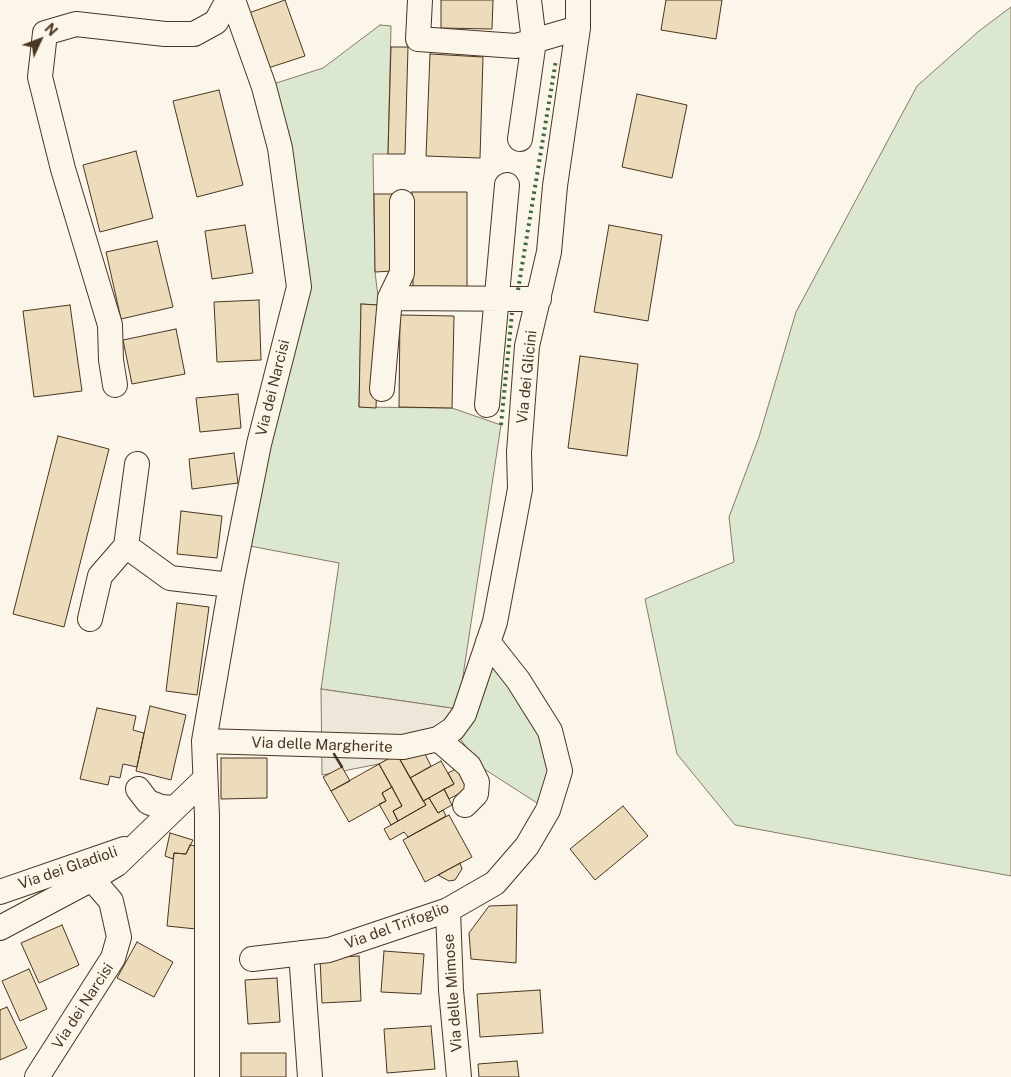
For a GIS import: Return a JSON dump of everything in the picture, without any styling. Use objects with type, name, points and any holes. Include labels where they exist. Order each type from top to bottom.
[{"type":"street","points":[[115,385],[111,360],[110,325],[63,169],[40,77],[45,34],[76,24],[165,34],[194,34],[216,22],[228,0]]},
{"type":"street","name":"Via dei Narcisi","points":[[207,1077],[207,816],[204,780],[204,741],[231,585],[259,444],[299,287],[280,148],[264,87],[233,0]]},
{"type":"street","points":[[420,0],[418,38],[516,46],[578,28]]},
{"type":"street","points":[[520,139],[534,41],[528,0]]},
{"type":"street","name":"Via dei Glicini","points":[[438,739],[453,729],[464,714],[495,622],[520,489],[519,452],[527,346],[549,252],[555,186],[578,28],[578,0]]},
{"type":"street","points":[[486,405],[498,300],[507,185]]},
{"type":"street","points":[[382,389],[390,298],[402,273],[402,202]]},
{"type":"street","points":[[390,298],[539,299]]},
{"type":"street","points":[[90,619],[100,576],[126,546],[137,464]]},
{"type":"street","points":[[126,546],[170,578],[231,585]]},
{"type":"street","name":"Via del Trifoglio","points":[[252,959],[329,950],[448,910],[495,882],[527,846],[548,810],[560,771],[550,731],[518,680],[488,642]]},
{"type":"street","points":[[438,739],[469,766],[477,782],[476,794],[465,806]]},
{"type":"street","name":"Via delle Margherite","points":[[204,741],[403,747],[438,739]]},
{"type":"street","points":[[92,879],[117,864],[204,780]]},
{"type":"street","points":[[138,789],[148,802],[161,807],[174,808]]},
{"type":"street","name":"Via dei Gladioli","points":[[0,892],[137,844]]},
{"type":"street","name":"Via dei Narcisi","points":[[37,1077],[114,958],[119,937],[111,901],[92,879]]},
{"type":"street","name":"Via dei Gladioli","points":[[0,928],[92,879]]},
{"type":"street","name":"Via delle Mimose","points":[[448,910],[451,990],[459,1077]]},
{"type":"street","points":[[300,953],[310,1077]]},
{"type":"green space","points":[[1011,7],[1011,876],[735,825],[677,754],[645,599],[734,562],[729,517],[759,437],[796,312],[917,86],[979,31]]},
{"type":"green space","points":[[380,25],[391,26],[388,154],[373,154],[375,272],[379,305],[361,304],[359,407],[452,408],[501,425],[458,709],[321,689],[339,563],[250,546],[299,287],[264,87],[323,68]]},
{"type":"green space","points":[[488,642],[550,731],[548,810],[481,767],[453,729]]},
{"type":"shaded area","points":[[321,689],[458,709],[438,739],[400,760],[397,754],[379,764],[322,775]]},
{"type":"building","points":[[285,0],[305,56],[265,69],[246,14]]},
{"type":"building","points":[[441,0],[493,0],[492,29],[441,28]]},
{"type":"building","points":[[666,0],[722,0],[716,39],[661,30]]},
{"type":"building","points":[[391,47],[408,47],[405,154],[388,154]]},
{"type":"building","points":[[430,54],[483,57],[480,158],[426,156]]},
{"type":"building","points":[[219,90],[243,185],[197,197],[173,101]]},
{"type":"building","points":[[637,94],[687,105],[672,178],[622,167]]},
{"type":"building","points":[[136,151],[153,218],[100,232],[83,165]]},
{"type":"building","points":[[412,192],[467,192],[467,288],[413,288]]},
{"type":"building","points":[[374,194],[392,194],[393,271],[375,272]]},
{"type":"building","points":[[245,225],[253,273],[212,279],[205,231]]},
{"type":"building","points":[[609,225],[662,235],[648,321],[594,312]]},
{"type":"building","points":[[157,241],[173,307],[121,319],[106,252]]},
{"type":"building","points":[[259,300],[261,360],[217,362],[214,302]]},
{"type":"building","points":[[361,304],[379,305],[376,408],[359,407]]},
{"type":"building","points":[[70,305],[82,391],[34,397],[23,311]]},
{"type":"building","points":[[400,315],[454,316],[452,408],[399,407]]},
{"type":"building","points":[[176,329],[185,374],[132,384],[123,340]]},
{"type":"building","points":[[580,356],[638,364],[627,456],[568,448]]},
{"type":"building","points":[[238,394],[241,428],[200,432],[196,398]]},
{"type":"building","points":[[58,436],[109,449],[64,627],[13,614]]},
{"type":"building","points":[[234,453],[238,483],[192,489],[189,459]]},
{"type":"building","points":[[181,511],[222,516],[217,558],[177,554]]},
{"type":"building","points":[[177,603],[209,607],[197,695],[166,691]]},
{"type":"building","points":[[150,706],[186,715],[171,780],[136,771]]},
{"type":"building","points":[[97,708],[136,716],[133,730],[144,733],[137,767],[123,764],[120,778],[110,776],[108,785],[80,779]]},
{"type":"building","points":[[422,748],[431,766],[410,778],[400,760]]},
{"type":"building","points":[[397,754],[426,805],[398,821],[393,811],[402,806],[379,764]]},
{"type":"building","points":[[221,758],[267,758],[267,798],[221,799]]},
{"type":"building","points":[[441,761],[454,784],[423,801],[410,778]]},
{"type":"building","points":[[379,764],[392,787],[382,793],[386,801],[349,822],[331,791]]},
{"type":"building","points":[[342,767],[350,781],[331,791],[323,777]]},
{"type":"building","points":[[460,767],[471,787],[449,799],[444,789],[454,784],[448,773]]},
{"type":"building","points":[[392,787],[402,806],[393,811],[398,821],[391,825],[379,804],[386,801],[382,793]]},
{"type":"building","points":[[444,789],[452,805],[438,813],[429,798]]},
{"type":"building","points":[[429,798],[438,813],[443,810],[446,816],[408,837],[404,832],[390,840],[384,829],[426,805],[423,801]]},
{"type":"building","points":[[623,806],[648,836],[595,880],[570,849]]},
{"type":"building","points":[[449,815],[472,857],[425,882],[403,840]]},
{"type":"building","points":[[170,833],[193,840],[186,854],[174,853],[173,859],[165,856]]},
{"type":"building","points":[[190,845],[200,847],[196,929],[167,926],[174,853],[186,854]]},
{"type":"building","points":[[460,863],[462,869],[455,880],[449,881],[438,875]]},
{"type":"building","points":[[517,905],[516,963],[471,959],[469,933],[489,906]]},
{"type":"building","points":[[62,925],[79,965],[39,983],[21,943]]},
{"type":"building","points":[[137,942],[173,962],[154,997],[117,978]]},
{"type":"building","points":[[384,951],[424,954],[421,994],[381,992]]},
{"type":"building","points":[[359,956],[361,1001],[322,1003],[320,958]]},
{"type":"building","points":[[29,969],[47,1009],[20,1021],[2,981]]},
{"type":"building","points":[[277,978],[280,1022],[248,1024],[245,980]]},
{"type":"building","points":[[540,990],[543,1033],[480,1037],[477,994]]},
{"type":"building","points":[[7,1007],[27,1048],[0,1060],[0,1010]]},
{"type":"building","points":[[431,1026],[435,1069],[387,1073],[384,1029]]},
{"type":"building","points":[[241,1053],[286,1053],[286,1077],[241,1077]]},
{"type":"building","points":[[517,1061],[519,1077],[479,1077],[478,1064]]},
{"type":"hedge","points":[[518,290],[556,60]]},
{"type":"hedge","points":[[501,425],[512,313]]},
{"type":"wall","points":[[334,754],[342,767]]}]
